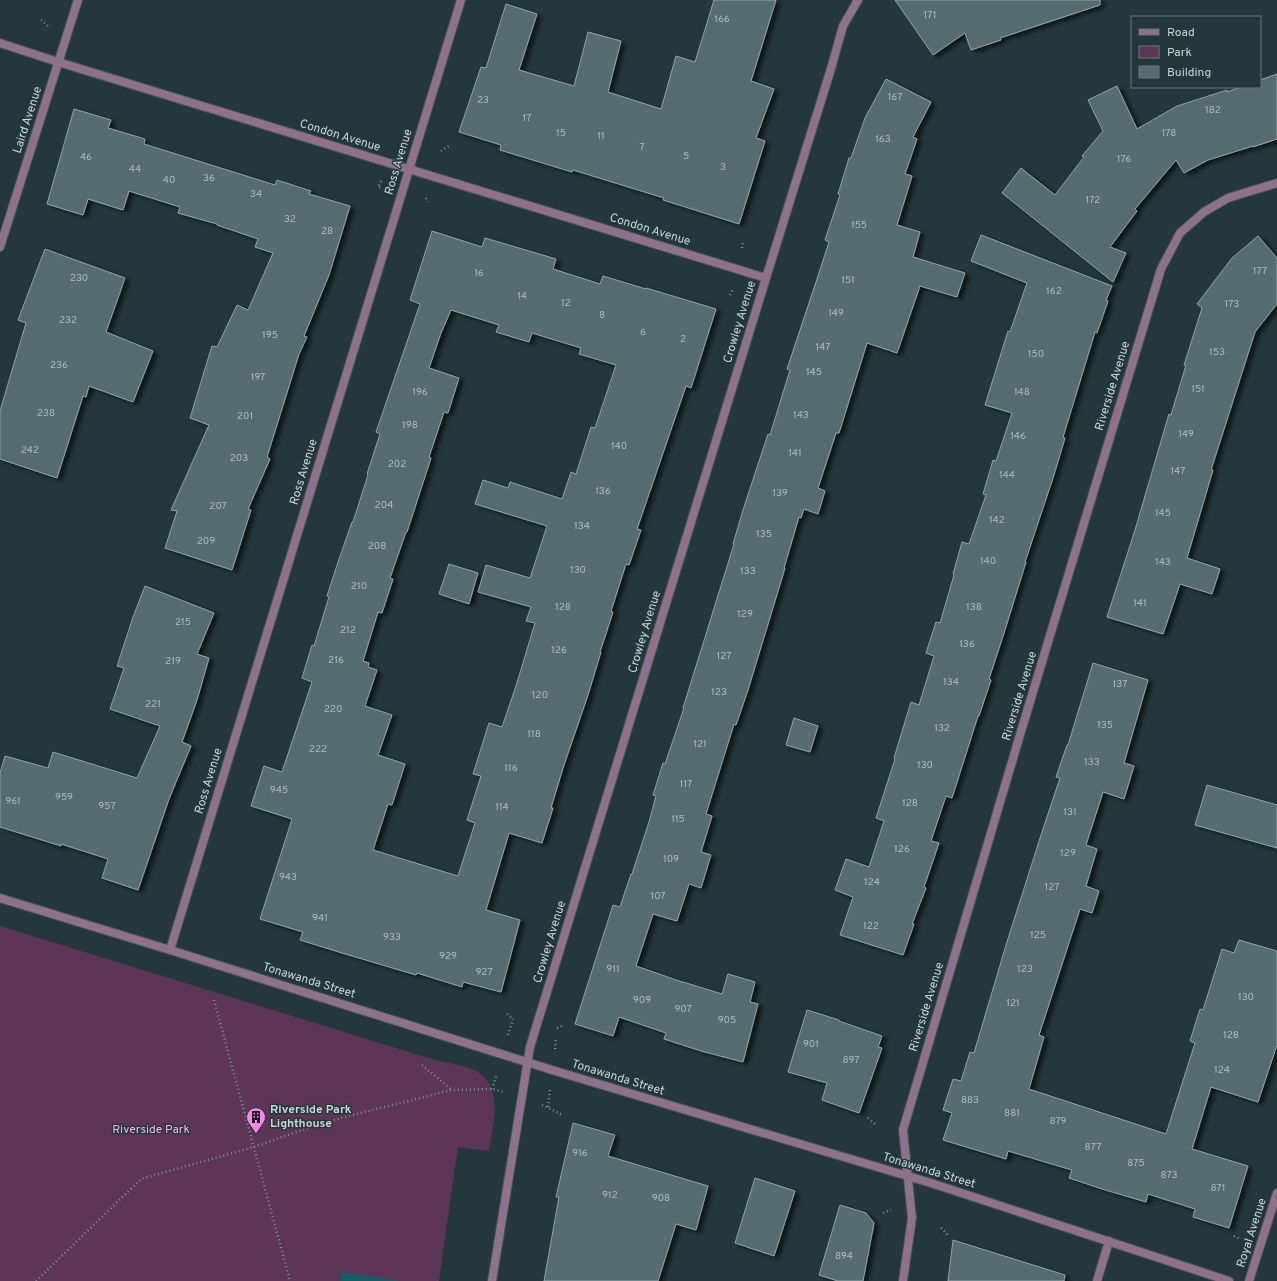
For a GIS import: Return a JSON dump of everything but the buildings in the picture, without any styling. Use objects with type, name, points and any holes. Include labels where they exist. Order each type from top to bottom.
[{"type":"street","name":"Laird Avenue","points":[[0,247],[78,0]]},
{"type":"street","name":"Ross Avenue","points":[[170,950],[461,0]]},
{"type":"street","name":"Crowley Avenue","points":[[492,1281],[530,1047],[843,26],[858,0]]},
{"type":"street","name":"Condon Avenue","points":[[0,43],[766,278]]},
{"type":"street","name":"Riverside Avenue","points":[[903,1281],[912,1218],[903,1130],[1161,269],[1180,233],[1204,212],[1228,198],[1277,183]]},
{"type":"street","name":"Tonawanda Street","points":[[0,898],[527,1062],[908,1176],[1229,1281]]},
{"type":"street","name":"Royal Avenue","points":[[1249,1281],[1277,1193]]},
{"type":"street","points":[[1097,1281],[1109,1241]]},
{"type":"path","points":[[41,20],[48,26]]},
{"type":"path","points":[[441,151],[449,146]]},
{"type":"path","points":[[426,198],[428,202]]},
{"type":"path","points":[[742,240],[742,248]]},
{"type":"path","points":[[730,295],[733,288]]},
{"type":"path","points":[[214,1000],[290,1281]]},
{"type":"path","points":[[507,1014],[513,1019]]},
{"type":"path","points":[[557,1028],[564,1025]]},
{"type":"path","points":[[422,1065],[451,1090]]},
{"type":"path","points":[[36,1281],[141,1179],[254,1147],[322,1123],[451,1090],[492,1089]]},
{"type":"path","points":[[548,1107],[563,1115]]},
{"type":"path","points":[[868,1118],[875,1124]]},
{"type":"path","points":[[883,1213],[891,1210]]},
{"type":"path","points":[[941,1228],[948,1235]]},
{"type":"path","points":[[1234,1236],[1240,1239]]},
{"type":"green space","name":"Riverside Park","points":[[0,926],[435,1060],[463,1066],[477,1071],[485,1078],[491,1087],[494,1097],[494,1119],[489,1151],[458,1147],[439,1281],[0,1281]]},
{"type":"water","points":[[341,1272],[397,1280],[397,1281],[340,1281]]},
{"type":"place","name":"Riverside Park Lighthouse","points":[[256,1134]]}]
